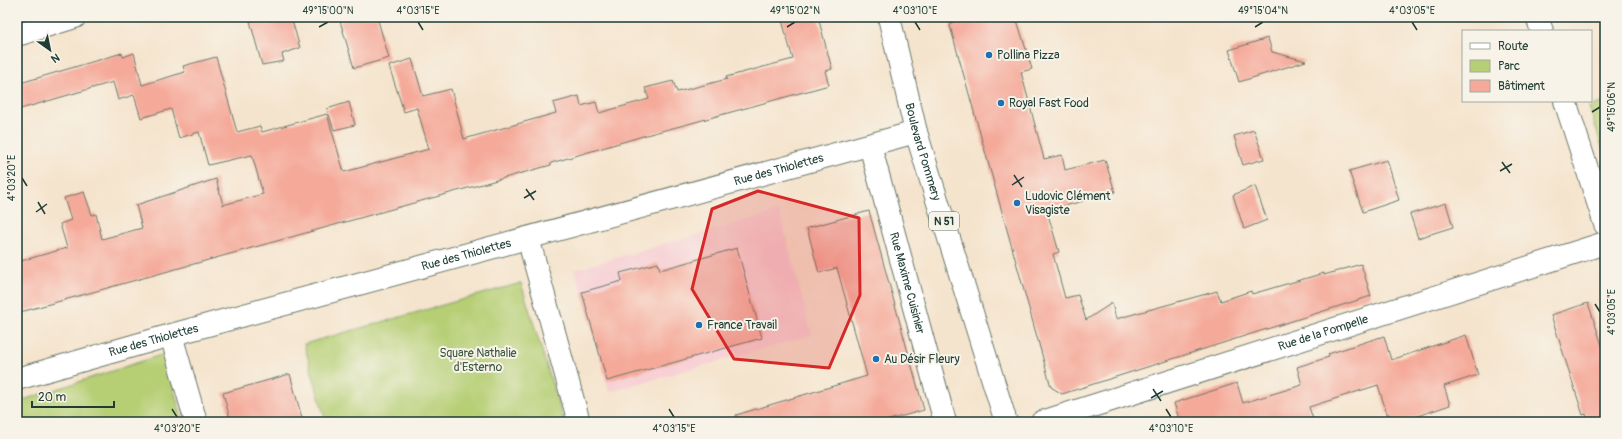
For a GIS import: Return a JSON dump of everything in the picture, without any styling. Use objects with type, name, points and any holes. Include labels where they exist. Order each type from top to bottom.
[{"type":"street","points":[[17,35],[75,17]]},
{"type":"street","name":"Boulevard Pommery","points":[[889,17],[916,132],[1006,422]]},
{"type":"street","points":[[1538,17],[1542,30]]},
{"type":"street","points":[[1565,102],[1605,224]]},
{"type":"street","name":"Rue des Thiolettes","points":[[17,379],[171,335],[916,132]]},
{"type":"street","name":"Rue Maxime Cuisinier","points":[[870,145],[945,422]]},
{"type":"street","points":[[528,238],[580,422]]},
{"type":"street","name":"Rue de la Pompelle","points":[[1042,422],[1605,243]]},
{"type":"street","points":[[171,335],[196,422]]},
{"type":"highlighted area","points":[[758,191],[859,218],[860,295],[829,368],[734,359],[692,289],[712,209]]},
{"type":"shaded area","points":[[779,211],[812,335],[609,392],[582,292],[574,270]]},
{"type":"green space","points":[[1605,102],[1605,157],[1589,107]]},
{"type":"green space","name":"Square Nathalie d'Esterno","points":[[521,283],[564,422],[326,422],[304,344]]},
{"type":"green space","points":[[164,354],[183,422],[17,422],[17,402]]},
{"type":"building","points":[[255,17],[291,17],[300,48],[282,54],[284,61],[262,65],[250,21],[256,20]]},
{"type":"building","points":[[354,17],[377,17],[389,58],[354,68],[340,21]]},
{"type":"building","points":[[781,17],[818,17],[832,69],[825,71],[829,85],[650,134],[551,163],[551,165],[17,313],[17,262],[67,248],[60,224],[71,220],[64,198],[84,192],[92,215],[96,214],[102,239],[142,228],[136,205],[216,179],[223,205],[263,194],[252,155],[208,165],[199,132],[179,138],[171,109],[141,118],[134,95],[118,100],[113,82],[17,110],[17,84],[122,53],[123,57],[134,53],[142,85],[185,72],[183,66],[216,57],[237,132],[260,126],[262,132],[327,114],[344,172],[429,149],[417,108],[404,112],[389,66],[412,59],[423,96],[451,89],[464,139],[556,113],[553,103],[579,96],[581,106],[596,102],[599,113],[649,99],[645,88],[673,81],[677,92],[793,59]]},
{"type":"building","points":[[955,17],[1016,17],[1032,69],[1021,72],[1044,159],[1062,155],[1065,170],[1105,160],[1115,192],[1047,211],[1059,252],[1053,254],[1065,298],[1078,295],[1086,320],[1112,303],[1116,319],[1217,291],[1221,301],[1251,291],[1252,294],[1361,264],[1371,296],[1062,394],[1051,387],[950,26]]},
{"type":"building","points":[[1268,38],[1272,52],[1306,61],[1239,82],[1229,50]]},
{"type":"building","points":[[349,102],[355,125],[334,130],[327,109]]},
{"type":"building","points":[[1254,130],[1264,159],[1243,165],[1234,136]]},
{"type":"building","points":[[1387,160],[1399,200],[1363,212],[1349,171]]},
{"type":"building","points":[[1255,186],[1267,220],[1244,229],[1233,195]]},
{"type":"building","points":[[1446,203],[1453,227],[1418,238],[1410,214]]},
{"type":"building","points":[[869,211],[924,410],[882,422],[737,422],[736,415],[867,376],[837,268],[819,273],[807,228]]},
{"type":"building","points":[[737,248],[762,338],[607,381],[582,292],[622,281],[620,273],[658,263],[660,270]]},
{"type":"building","points":[[1588,303],[1605,354],[1605,422],[1588,422],[1586,414],[1583,415],[1551,315]]},
{"type":"building","points":[[1466,335],[1478,375],[1444,386],[1450,405],[1400,422],[1392,422],[1389,414],[1387,414],[1378,385],[1309,407],[1314,422],[1180,422],[1174,403],[1237,383],[1243,403],[1302,385],[1297,367],[1329,357],[1328,354],[1384,336],[1391,360]]},
{"type":"building","points":[[290,374],[303,422],[231,422],[223,393]]},
{"type":"place","name":"Pollina Pizza","points":[[989,55]]},
{"type":"place","name":"Royal Fast Food","points":[[1001,103]]},
{"type":"place","name":"Ludovic Clément Visagiste","points":[[1017,203]]},
{"type":"place","name":"France Travail","points":[[699,325]]},
{"type":"place","name":"Au Désir Fleury","points":[[876,359]]}]
